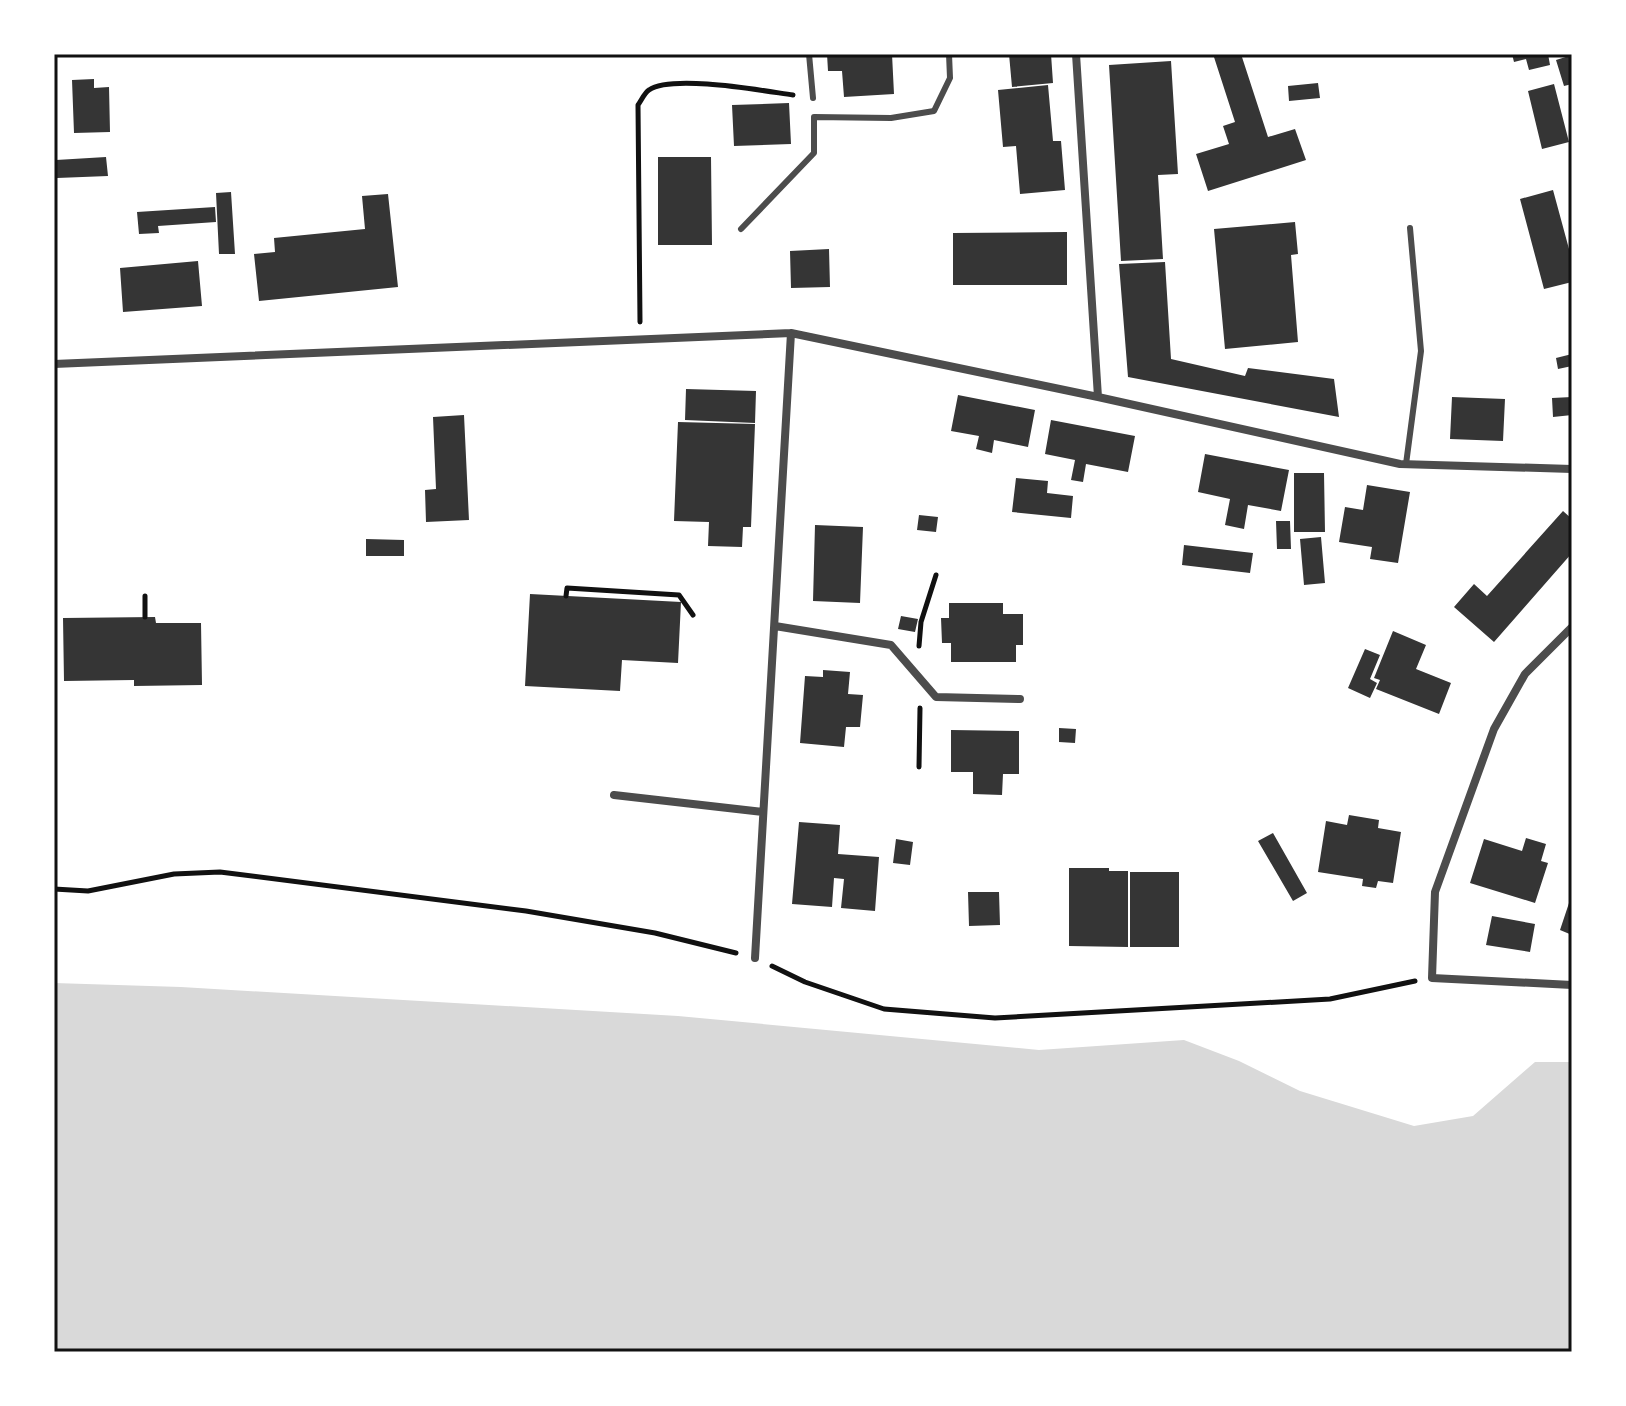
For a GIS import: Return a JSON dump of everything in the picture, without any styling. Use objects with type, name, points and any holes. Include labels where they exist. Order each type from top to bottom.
[{"type":"street","points":[[1076,54],[1098,397]]},
{"type":"street","points":[[755,958],[791,333]]},
{"type":"street","points":[[54,364],[791,333],[1406,464],[1572,469]]},
{"type":"street","points":[[775,626],[891,645],[936,697],[1020,699]]},
{"type":"street","points":[[1572,627],[1525,674],[1494,729],[1435,892],[1432,978],[1572,985]]},
{"type":"street","points":[[614,795],[763,812]]},
{"type":"lane","points":[[809,54],[813,98]]},
{"type":"lane","points":[[741,229],[814,153],[814,117],[891,118],[934,111],[950,78],[949,54]]},
{"type":"lane","points":[[1406,464],[1421,351],[1410,228]]},
{"type":"path","points":[[641,339],[638,105],[649,90],[676,83],[723,85],[813,98]]},
{"type":"path","points":[[904,659],[919,647],[921,622],[936,575]]},
{"type":"path","points":[[566,596],[567,588],[679,595],[693,615]]},
{"type":"path","points":[[145,596],[145,617]]},
{"type":"path","points":[[919,767],[920,691],[926,685]]},
{"type":"path","points":[[54,889],[88,891],[174,874],[220,872],[526,911],[655,933],[755,958],[805,982],[884,1009],[995,1018],[1330,999],[1432,978]]},
{"type":"shaded area","points":[[54,983],[181,987],[678,1016],[1039,1050],[1184,1040],[1239,1061],[1300,1091],[1414,1126],[1473,1116],[1535,1062],[1572,1062],[1572,1352],[54,1352]]},
{"type":"building","points":[[827,54],[892,54],[894,94],[844,97],[842,71],[828,71]]},
{"type":"building","points":[[1009,54],[1051,54],[1053,83],[1012,87]]},
{"type":"building","points":[[1213,54],[1241,54],[1268,137],[1295,129],[1306,160],[1208,191],[1196,154],[1229,144],[1223,126],[1235,122]]},
{"type":"building","points":[[1512,54],[1548,54],[1550,65],[1529,70],[1526,59],[1514,62]]},
{"type":"building","points":[[1572,55],[1572,84],[1564,86],[1556,60]]},
{"type":"building","points":[[1171,61],[1178,174],[1158,175],[1163,259],[1121,261],[1109,65]]},
{"type":"building","points":[[94,79],[94,88],[109,87],[110,132],[74,133],[72,80]]},
{"type":"building","points":[[1318,83],[1320,98],[1289,101],[1288,86]]},
{"type":"building","points":[[1554,84],[1569,142],[1542,149],[1528,91]]},
{"type":"building","points":[[1048,85],[1053,141],[1061,141],[1065,190],[1020,194],[1016,146],[1003,147],[998,90]]},
{"type":"building","points":[[789,103],[791,144],[734,146],[732,105]]},
{"type":"building","points":[[106,157],[108,176],[57,178],[56,160]]},
{"type":"building","points":[[658,157],[711,157],[712,245],[658,245]]},
{"type":"building","points":[[1553,190],[1572,260],[1572,282],[1544,289],[1520,199]]},
{"type":"building","points":[[231,192],[235,254],[219,254],[216,193]]},
{"type":"building","points":[[388,194],[398,287],[259,301],[254,254],[275,252],[274,238],[365,229],[362,196]]},
{"type":"building","points":[[215,207],[216,222],[158,226],[159,233],[139,234],[137,212]]},
{"type":"building","points":[[1295,222],[1298,254],[1291,255],[1298,342],[1225,349],[1214,229]]},
{"type":"building","points":[[1067,232],[1067,285],[953,285],[953,233]]},
{"type":"building","points":[[829,249],[830,287],[791,288],[790,251]]},
{"type":"building","points":[[198,261],[202,306],[123,312],[120,268]]},
{"type":"building","points":[[1165,262],[1171,359],[1245,376],[1248,368],[1334,379],[1339,417],[1128,377],[1119,264]]},
{"type":"building","points":[[1572,354],[1572,366],[1558,369],[1556,358]]},
{"type":"building","points":[[686,389],[756,391],[755,423],[685,420]]},
{"type":"building","points":[[958,395],[1035,410],[1028,447],[994,440],[992,453],[976,449],[979,436],[951,431]]},
{"type":"building","points":[[1452,397],[1505,399],[1503,441],[1450,439]]},
{"type":"building","points":[[1572,397],[1572,415],[1553,417],[1552,398]]},
{"type":"building","points":[[464,415],[469,520],[426,522],[425,490],[436,489],[433,417]]},
{"type":"building","points":[[1051,420],[1135,436],[1128,472],[1086,464],[1083,482],[1071,480],[1075,460],[1045,454]]},
{"type":"building","points":[[678,422],[755,424],[751,527],[743,527],[742,547],[708,546],[709,522],[674,521]]},
{"type":"building","points":[[1205,454],[1289,470],[1281,511],[1248,505],[1244,529],[1225,525],[1230,499],[1198,492]]},
{"type":"building","points":[[1294,473],[1324,473],[1325,532],[1294,532]]},
{"type":"building","points":[[1016,478],[1048,481],[1047,493],[1073,496],[1071,518],[1012,512]]},
{"type":"building","points":[[1367,485],[1410,492],[1398,563],[1370,559],[1372,547],[1339,542],[1345,507],[1363,510]]},
{"type":"building","points":[[1563,511],[1572,519],[1572,553],[1494,642],[1454,607],[1474,584],[1487,596]]},
{"type":"building","points":[[919,515],[938,517],[936,532],[917,530]]},
{"type":"building","points":[[1276,521],[1290,521],[1291,549],[1277,549]]},
{"type":"building","points":[[815,525],[863,527],[860,603],[813,601]]},
{"type":"building","points":[[1321,537],[1325,583],[1304,585],[1300,539]]},
{"type":"building","points":[[366,539],[404,540],[404,556],[366,556]]},
{"type":"building","points":[[1184,545],[1253,553],[1250,573],[1182,565]]},
{"type":"building","points":[[530,594],[681,602],[678,663],[622,660],[620,691],[525,686]]},
{"type":"building","points":[[949,603],[1003,603],[1003,614],[1023,614],[1023,645],[1016,645],[1016,662],[951,662],[951,643],[942,643],[941,618],[949,618]]},
{"type":"building","points":[[901,616],[918,619],[915,632],[898,629]]},
{"type":"building","points":[[155,617],[156,623],[201,623],[202,685],[134,686],[134,680],[64,681],[63,618]]},
{"type":"building","points":[[1393,631],[1426,645],[1416,669],[1451,683],[1439,714],[1376,689],[1380,680],[1374,678]]},
{"type":"building","points":[[1365,649],[1380,655],[1370,679],[1377,683],[1370,698],[1348,688]]},
{"type":"building","points":[[823,670],[850,672],[848,694],[863,695],[860,727],[846,727],[844,747],[800,743],[805,676],[823,677]]},
{"type":"building","points":[[1059,728],[1076,729],[1075,743],[1059,742]]},
{"type":"building","points":[[951,730],[1019,731],[1019,774],[1003,774],[1002,795],[973,794],[973,772],[951,772]]},
{"type":"building","points":[[1349,815],[1379,820],[1378,828],[1401,832],[1393,883],[1378,881],[1376,888],[1362,886],[1363,879],[1318,872],[1326,821],[1347,825]]},
{"type":"building","points":[[799,822],[840,825],[838,854],[879,857],[875,911],[841,908],[844,879],[834,878],[832,907],[792,904]]},
{"type":"building","points":[[1273,833],[1307,893],[1293,901],[1258,841]]},
{"type":"building","points":[[1526,838],[1546,844],[1541,861],[1548,863],[1535,903],[1470,883],[1484,839],[1522,851]]},
{"type":"building","points":[[896,839],[913,842],[910,865],[893,863]]},
{"type":"building","points":[[1069,868],[1128,871],[1128,947],[1069,946]]},
{"type":"building","points":[[1130,872],[1179,872],[1179,947],[1130,947]]},
{"type":"building","points":[[968,892],[999,892],[1000,925],[969,926]]},
{"type":"building","points":[[1569,903],[1572,904],[1572,935],[1560,930]]},
{"type":"building","points":[[1492,916],[1535,924],[1530,952],[1486,945]]}]
